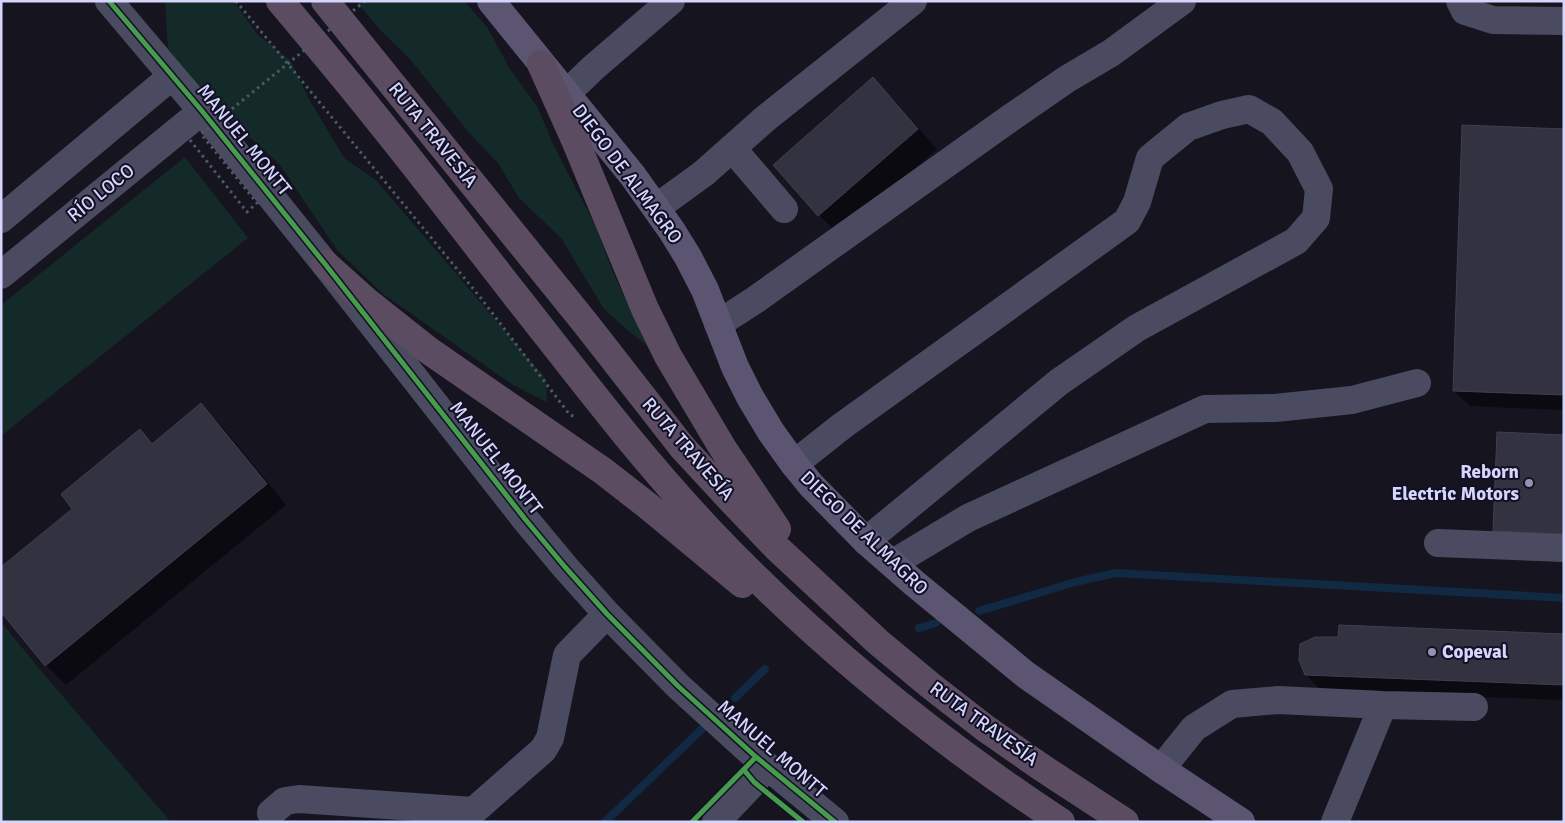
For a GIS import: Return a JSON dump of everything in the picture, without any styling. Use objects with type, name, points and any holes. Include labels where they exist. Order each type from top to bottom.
[{"type":"highway","name":"RUTA TRAVESÍA","points":[[280,1],[375,116],[622,430],[708,529],[806,626],[888,696],[948,743],[1061,822]]},
{"type":"highway","name":"RUTA TRAVESÍA","points":[[325,1],[586,324],[682,447],[732,502],[826,595],[898,658],[985,728],[1125,822]]},
{"type":"highway","points":[[541,64],[575,140],[645,309],[668,356],[755,497],[826,595]]},
{"type":"highway","points":[[325,264],[365,300],[428,350],[603,471],[648,506],[731,577],[806,626]]},
{"type":"main road","name":"DIEGO DE ALMAGRO","points":[[490,1],[634,176],[672,231],[705,290],[750,397],[771,432],[794,464],[829,504],[866,540],[942,607],[1026,675],[1161,770],[1240,822]]},
{"type":"street","name":"MANUEL MONTT","points":[[109,1],[202,111],[325,264],[525,519],[607,614],[720,726],[824,818]]},
{"type":"street","points":[[566,94],[593,68],[671,1]]},
{"type":"street","points":[[656,208],[704,173],[766,118],[913,1]]},
{"type":"street","points":[[718,324],[763,295],[1023,109],[1067,79],[1111,53],[1182,1]]},
{"type":"street","points":[[1460,1],[1465,11],[1493,20],[1564,21]]},
{"type":"street","points":[[1,219],[172,76]]},
{"type":"street","points":[[794,464],[850,420],[1128,221],[1137,202],[1150,158],[1188,127],[1222,115],[1249,110],[1272,122],[1300,152],[1318,189],[1316,218],[1296,241],[1137,328],[1059,382],[866,540]]},
{"type":"street","name":"RÍO LOCO","points":[[1,275],[202,111]]},
{"type":"street","points":[[732,148],[784,209]]},
{"type":"street","points":[[893,563],[968,518],[1205,408],[1275,408],[1352,400],[1417,383]]},
{"type":"street","points":[[1438,543],[1564,548]]},
{"type":"street","points":[[271,813],[285,801],[299,799],[467,816],[543,750],[550,738],[567,655],[607,614]]},
{"type":"street","points":[[1161,770],[1194,728],[1232,704],[1278,700],[1474,707]]},
{"type":"street","points":[[1345,816],[1383,705]]},
{"type":"street","points":[[716,822],[767,766]]},
{"type":"path","points":[[236,1],[480,297],[570,415],[579,418]]},
{"type":"path","points":[[190,140],[247,212],[257,204],[201,134],[365,1]]},
{"type":"green space","points":[[165,1],[234,1],[257,34],[290,60],[310,101],[345,159],[376,180],[546,379],[547,402],[513,385],[383,294],[337,250],[280,165],[224,114],[195,83],[168,48]]},
{"type":"green space","points":[[356,1],[465,1],[487,27],[510,69],[537,106],[554,146],[595,225],[623,294],[652,349],[604,309],[561,238],[519,198],[498,163],[470,134],[409,58],[380,30]]},
{"type":"green space","points":[[185,157],[248,238],[1,436],[1,305]]},
{"type":"green space","points":[[1,622],[48,679],[171,822],[1,822]]},
{"type":"building","points":[[873,77],[918,129],[818,216],[773,165]]},
{"type":"building","points":[[1462,125],[1564,129],[1564,395],[1453,391]]},
{"type":"building","points":[[201,403],[267,484],[45,666],[1,612],[1,567],[72,509],[61,494],[140,429],[152,444]]},
{"type":"building","name":"Reborn Electric Motors","points":[[1497,432],[1564,435],[1564,534],[1493,531]]},
{"type":"building","name":"Copeval","points":[[1339,625],[1564,634],[1564,685],[1305,675],[1299,660],[1300,644],[1315,637],[1338,637]]},
{"type":"waterway","points":[[979,611],[1075,582],[1116,573],[1564,598]]},
{"type":"waterway","points":[[919,628],[936,623]]},
{"type":"waterway","points":[[735,698],[765,669]]},
{"type":"waterway","points":[[605,822],[703,728]]},
{"type":"cycle path","points":[[109,1],[202,111],[565,567],[607,614],[678,686],[756,757],[835,822]]},
{"type":"cycle path","points":[[692,822],[756,757]]},
{"type":"cycle path","points":[[744,770],[754,782],[803,822]]},
{"type":"place","name":"Reborn Electric Motors","points":[[1529,483]]},
{"type":"place","name":"Copeval","points":[[1432,652]]}]
